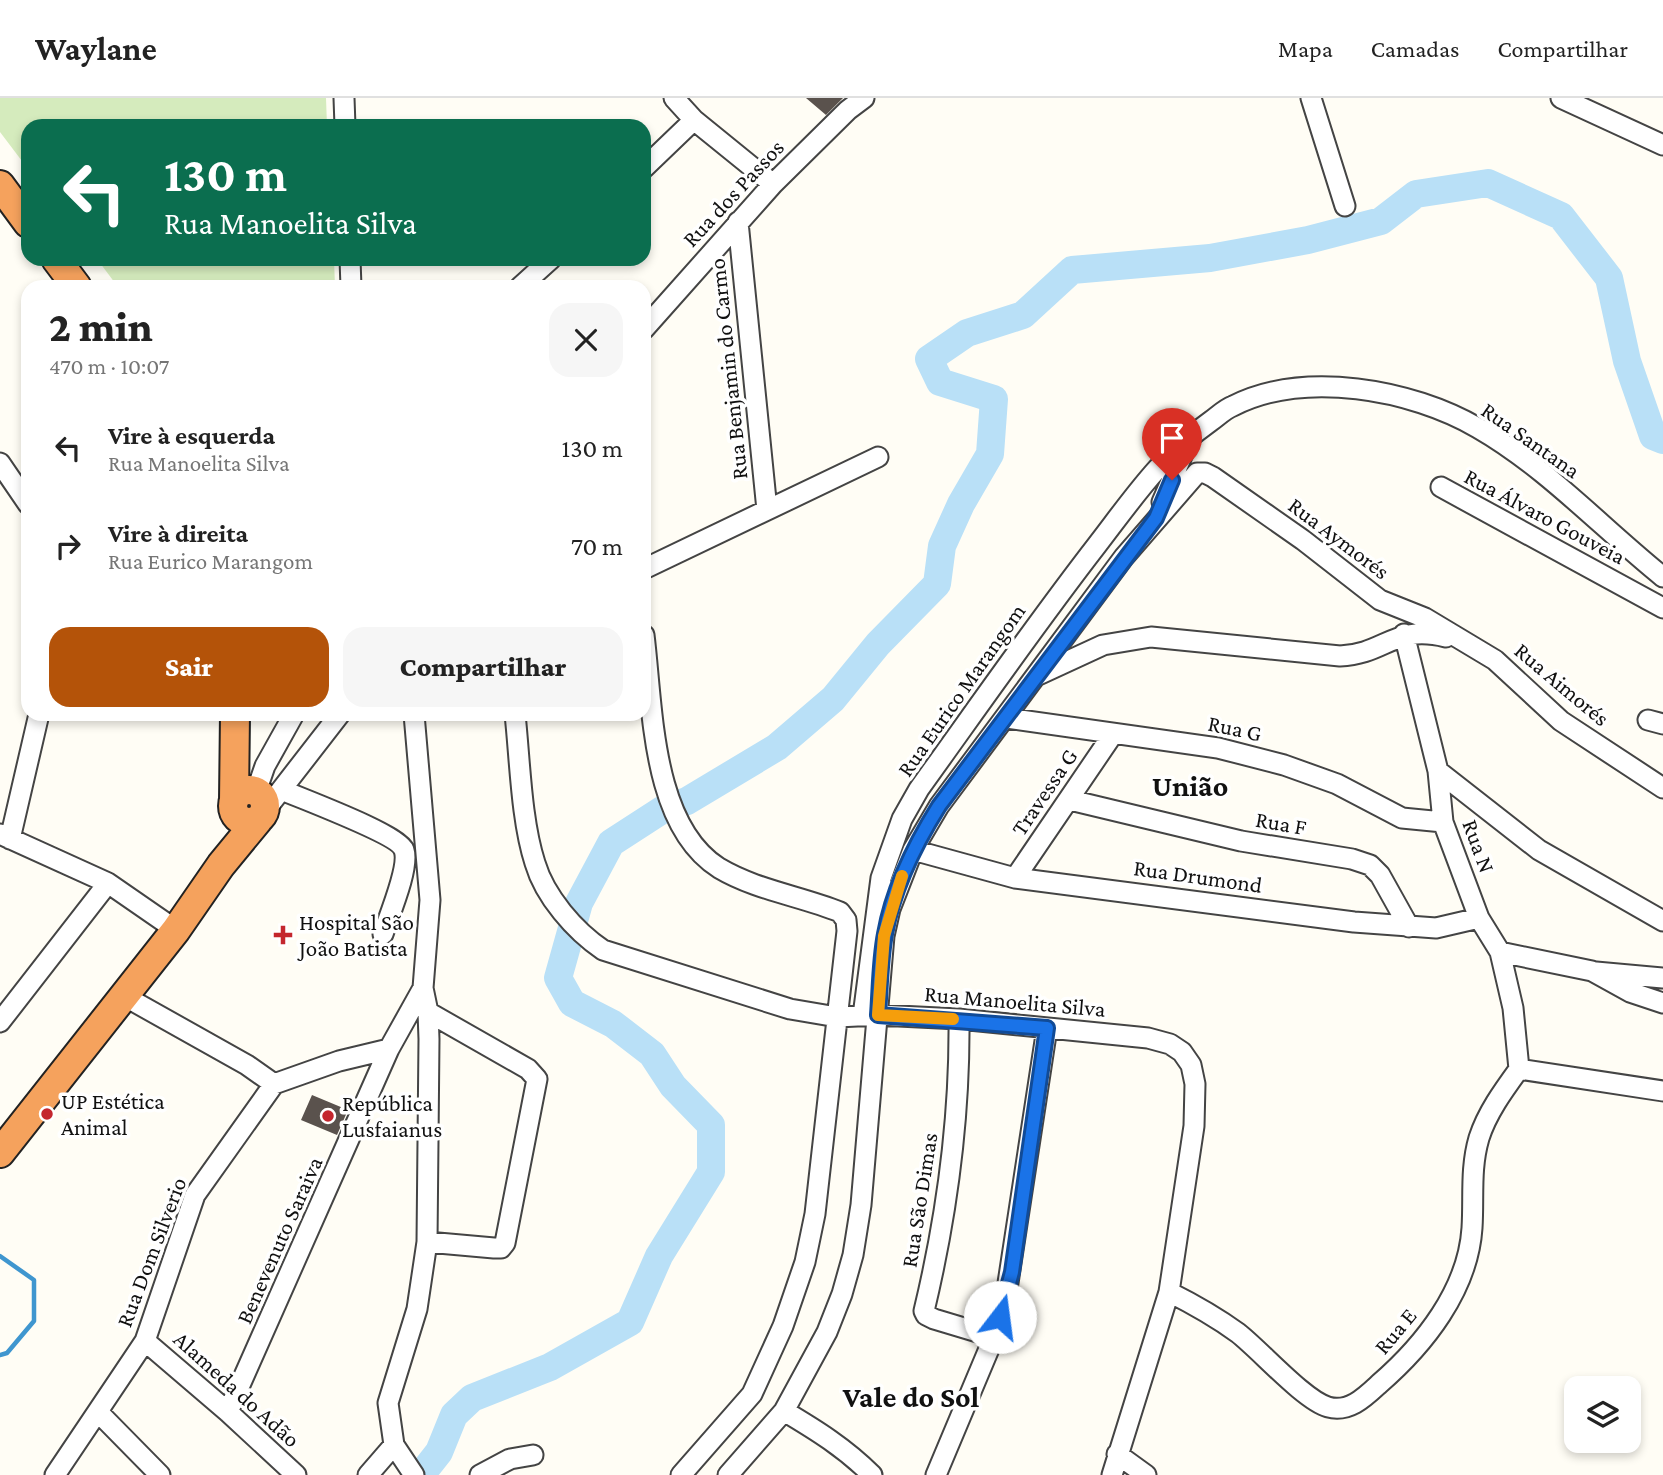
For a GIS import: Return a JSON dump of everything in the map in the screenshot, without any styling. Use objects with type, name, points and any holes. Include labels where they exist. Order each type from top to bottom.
[{"type":"highway","points":[[0,185],[21,214]]},
{"type":"highway","points":[[0,1153],[176,930],[221,864],[258,800],[236,760],[235,721]]},
{"type":"street","points":[[344,98],[345,119]]},
{"type":"street","points":[[674,98],[694,120],[773,184]]},
{"type":"street","name":"Rua dos Passos","points":[[651,321],[773,184],[848,110],[864,98]]},
{"type":"street","points":[[1311,98],[1345,206]]},
{"type":"street","points":[[1561,98],[1663,145]]},
{"type":"street","points":[[651,161],[694,120]]},
{"type":"street","name":"Rua Benjamin do Carmo","points":[[738,222],[767,510]]},
{"type":"street","points":[[528,280],[543,266]]},
{"type":"street","name":"Rua Santana","points":[[1191,435],[1233,406],[1273,393],[1327,385],[1394,395],[1477,428],[1570,496],[1623,545],[1663,577]]},
{"type":"street","points":[[728,1475],[783,1411],[827,1332],[842,1294],[853,1255],[861,1205],[870,1016],[884,936],[898,886],[913,850],[939,806],[1007,718],[1080,615],[1156,518],[1191,435]]},
{"type":"street","name":"Rua Eurico Marangom","points":[[870,1016],[881,878],[902,819],[919,789],[1051,604],[1161,462],[1191,435]]},
{"type":"street","points":[[651,566],[878,457]]},
{"type":"street","points":[[0,463],[21,494]]},
{"type":"street","name":"Rua Aymorés","points":[[1156,518],[1190,478],[1197,473],[1205,473],[1303,540],[1381,600],[1425,618],[1464,641]]},
{"type":"street","name":"Rua Álvaro Gouveia","points":[[1441,487],[1663,608]]},
{"type":"street","points":[[1623,545],[1663,561]]},
{"type":"street","points":[[1038,675],[1103,645],[1124,639],[1191,639],[1340,656],[1357,655],[1404,634],[1420,632],[1464,641]]},
{"type":"street","name":"Rua N","points":[[1404,634],[1438,771],[1443,822],[1479,918],[1500,952],[1513,1007],[1519,1069]]},
{"type":"street","name":"Rua Aimorés","points":[[1464,641],[1494,660],[1561,721],[1663,788]]},
{"type":"street","points":[[651,689],[664,788],[682,831],[700,853],[720,868],[759,886],[840,912],[846,920],[848,931],[815,1214],[805,1262],[783,1326],[752,1394],[681,1475]]},
{"type":"street","name":"Rua G","points":[[1007,718],[1218,748],[1249,755],[1337,784],[1402,818],[1443,822]]},
{"type":"street","points":[[37,721],[5,836],[108,883],[176,930]]},
{"type":"street","points":[[258,800],[265,766],[290,721]]},
{"type":"street","points":[[258,800],[333,721]]},
{"type":"street","points":[[368,1475],[404,1460],[388,1403],[417,1309],[427,1242],[428,1012],[423,988],[429,889],[415,721]]},
{"type":"street","name":"Rua Manoelita Silva","points":[[516,721],[532,852],[544,885],[583,937],[603,950],[790,1009],[837,1017],[959,1019],[1047,1028],[1159,1041],[1182,1052],[1191,1065],[1195,1084],[1194,1126],[1170,1292]]},
{"type":"street","name":"Travessa G","points":[[1016,878],[1113,734]]},
{"type":"street","points":[[1438,771],[1539,850],[1663,921]]},
{"type":"street","points":[[258,800],[358,822],[395,840],[403,848],[405,858],[402,874],[383,934]]},
{"type":"street","name":"Rua F","points":[[1070,800],[1241,841],[1352,859],[1370,865],[1380,875],[1409,928]]},
{"type":"street","name":"Rua Drumond","points":[[913,850],[1016,878],[1409,928],[1436,928],[1479,918]]},
{"type":"street","points":[[0,1023],[108,883]]},
{"type":"street","points":[[1500,952],[1592,971],[1663,978]]},
{"type":"street","points":[[1592,971],[1630,992],[1663,1003]]},
{"type":"street","name":"Benevenuto Saraiva","points":[[228,1412],[389,1049],[423,988]]},
{"type":"street","points":[[124,996],[247,1065],[274,1084],[339,1061],[389,1049]]},
{"type":"street","points":[[427,1242],[494,1248],[501,1248],[505,1243],[537,1079],[528,1069],[428,1012]]},
{"type":"street","name":"Rua São Dimas","points":[[959,1019],[954,1145],[942,1226],[923,1311],[934,1319],[994,1337]]},
{"type":"street","points":[[936,1475],[994,1337],[1012,1272],[1047,1028]]},
{"type":"street","points":[[1519,1069],[1663,1091]]},
{"type":"street","name":"Rua E","points":[[1170,1292],[1204,1310],[1237,1333],[1310,1397],[1328,1407],[1345,1408],[1362,1399],[1393,1372],[1422,1340],[1452,1296],[1470,1248],[1472,1171],[1480,1136],[1500,1095],[1519,1069]]},
{"type":"street","name":"Rua Dom Silverio","points":[[55,1475],[145,1341],[195,1195],[274,1084]]},
{"type":"street","points":[[1112,1475],[1170,1292]]},
{"type":"street","name":"Alameda do Adão","points":[[145,1341],[296,1475]]},
{"type":"street","points":[[783,1411],[827,1436],[850,1453],[872,1475]]},
{"type":"street","points":[[99,1413],[160,1475]]},
{"type":"street","points":[[1117,1454],[1146,1475]]},
{"type":"street","points":[[480,1475],[510,1459],[533,1455]]},
{"type":"green space","points":[[0,98],[326,98],[327,119],[21,119],[21,160],[0,132]]},
{"type":"green space","points":[[102,266],[334,266],[335,280],[113,280]]},
{"type":"building","points":[[806,98],[843,98],[826,115]]},
{"type":"building","name":"República Lusfaianus","points":[[312,1095],[348,1110],[337,1135],[301,1120]]},
{"type":"waterway","points":[[421,1475],[439,1452],[454,1415],[472,1398],[550,1367],[630,1322],[659,1256],[711,1172],[711,1125],[673,1086],[652,1054],[613,1024],[572,1003],[558,978],[579,903],[611,843],[662,810],[687,801],[777,747],[833,699],[878,644],[937,584],[942,546],[961,504],[990,454],[994,399],[940,382],[929,359],[967,333],[1023,315],[1072,270],[1210,258],[1308,240],[1381,221],[1416,194],[1488,183],[1561,216],[1609,278],[1627,361],[1653,436],[1663,440]]},
{"type":"waterway","points":[[0,1256],[34,1280],[34,1321],[7,1353],[0,1355]]},
{"type":"slow traffic","points":[[902,876],[884,936],[878,1015],[953,1019]]},
{"type":"place","name":"Hospital São João Batista","points":[[283,935]]},
{"type":"place","name":"UP Estética Animal","points":[[47,1114]]},
{"type":"place","name":"República Lusfaianus","points":[[328,1116]]},
{"type":"district","name":"União","points":[[1190,785]]},
{"type":"district","name":"Vale do Sol","points":[[911,1396]]},
{"type":"route","points":[[1000,1317],[1012,1272],[1047,1028],[959,1019],[878,1015],[884,936],[890,909],[913,850],[939,806],[1007,718],[1080,615],[1156,518],[1172,480]]}]
